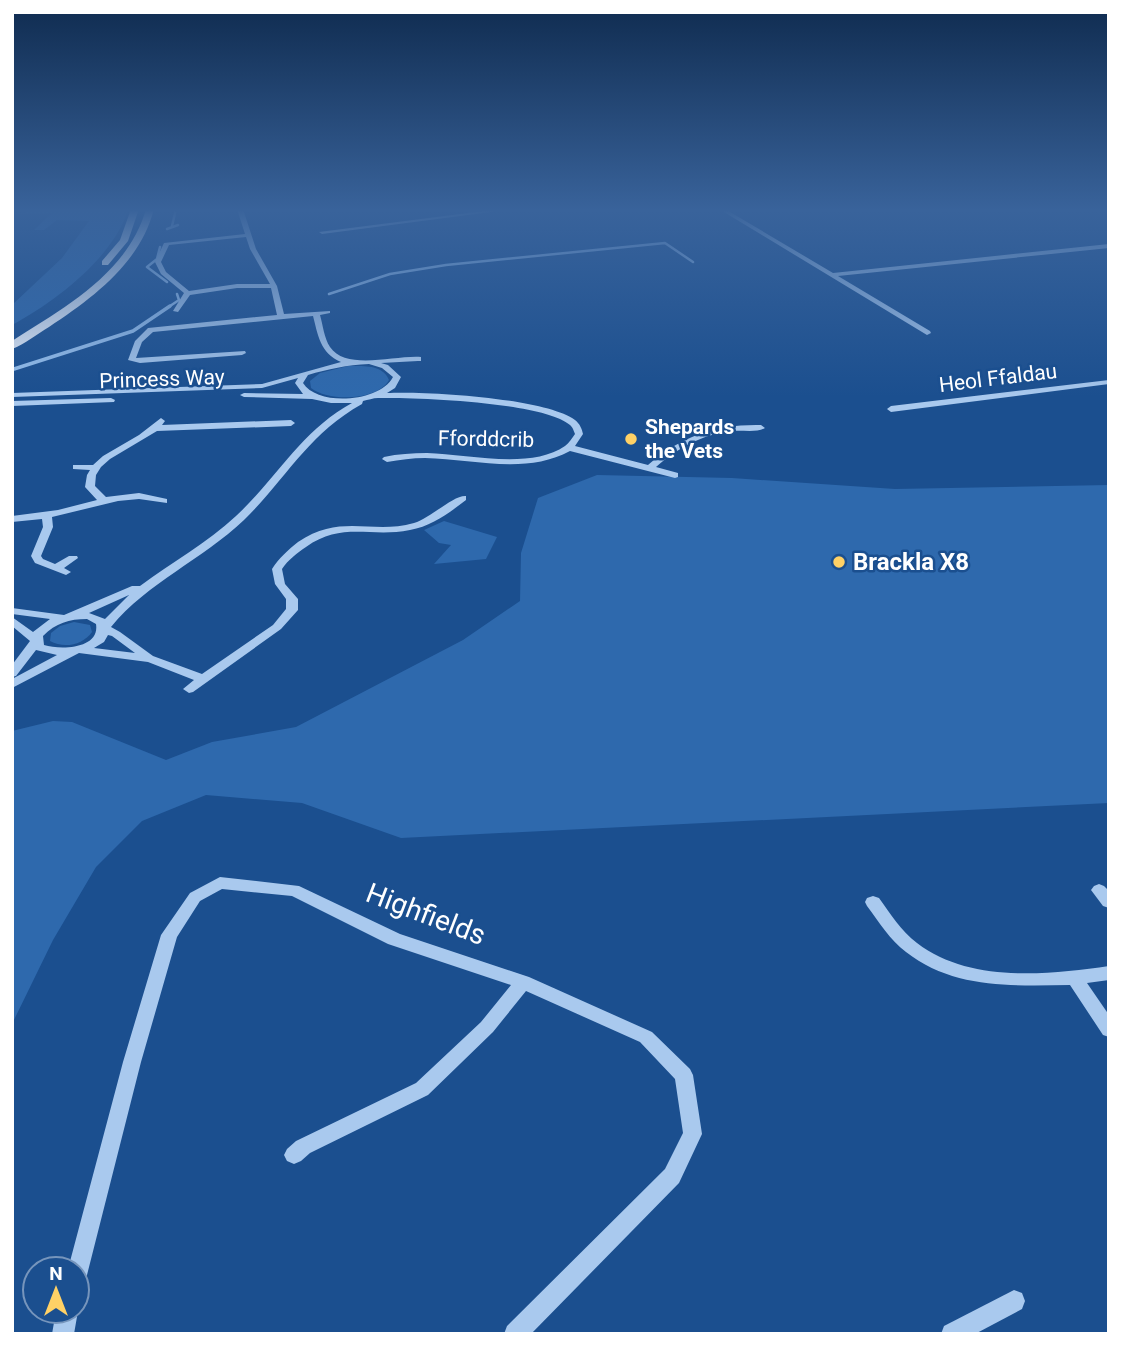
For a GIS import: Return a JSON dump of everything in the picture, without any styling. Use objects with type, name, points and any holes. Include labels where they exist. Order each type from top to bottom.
[{"type":"main road","points":[[12,345],[112,272]]},
{"type":"street","points":[[163,272],[188,293],[237,286],[274,286]]},
{"type":"street","points":[[267,272],[274,286],[281,317]]},
{"type":"street","points":[[828,272],[927,333]]},
{"type":"street","points":[[833,275],[863,272]]},
{"type":"street","points":[[176,311],[188,293]]},
{"type":"street","points":[[242,354],[140,361],[132,359],[139,341],[151,330],[328,312]]},
{"type":"street","points":[[12,684],[97,640],[119,609],[241,517],[322,426],[344,410],[392,388],[402,380],[406,368],[420,363],[418,359],[356,363],[332,356],[325,349],[316,313]]},
{"type":"street","points":[[322,426],[328,409],[300,388],[299,383],[325,349]]},
{"type":"street","name":"Princess Way","points":[[12,395],[251,386],[307,374],[331,365],[356,363],[385,367],[402,380]]},
{"type":"street","name":"Fforddcrib","points":[[402,380],[445,397]]},
{"type":"street","name":"Heol Ffaldau","points":[[891,409],[1109,382]]},
{"type":"street","name":"Princess Way","points":[[12,404],[277,394],[340,401],[372,397]]},
{"type":"street","name":"Fforddcrib","points":[[372,397],[412,394],[445,397],[558,415],[571,421],[578,430],[578,439],[571,448],[549,457],[528,460],[405,452],[387,458]]},
{"type":"street","points":[[103,500],[90,487],[90,478],[96,468],[159,424],[291,422]]},
{"type":"street","points":[[649,469],[679,443],[734,427],[761,428]]},
{"type":"street","points":[[571,448],[674,475]]},
{"type":"street","points":[[76,467],[96,468]]},
{"type":"street","points":[[151,498],[166,489]]},
{"type":"street","points":[[12,519],[47,515],[127,495],[164,501]]},
{"type":"street","points":[[188,689],[289,616],[292,599],[280,584],[277,569],[281,562],[308,539],[327,530],[346,527],[412,527],[434,519],[459,501],[440,500]]},
{"type":"street","points":[[47,515],[48,527],[36,556],[40,561],[61,570],[73,558]]},
{"type":"street","points":[[12,673],[36,641],[37,635],[48,625],[153,581]]},
{"type":"street","points":[[12,611],[67,617],[89,616],[102,622],[105,628],[150,659]]},
{"type":"street","points":[[12,620],[36,641],[38,647],[52,652],[76,650],[150,659],[203,679]]},
{"type":"street","name":"Highfields","points":[[82,1255],[132,1062],[169,936],[195,897],[220,883],[294,890],[394,939],[523,982],[646,1037],[684,1075],[693,1134],[672,1176],[515,1334]]},
{"type":"street","points":[[873,902],[910,947],[944,969],[1001,980],[1074,978],[1109,973]]},
{"type":"street","points":[[1074,978],[1109,1030]]},
{"type":"street","points":[[294,1155],[303,1147],[422,1089],[487,1027],[523,982]]},
{"type":"street","points":[[952,1334],[1014,1301]]},
{"type":"shaded area","points":[[47,272],[86,272],[63,292],[12,325],[12,305]]},
{"type":"shaded area","points":[[348,366],[377,369],[389,380],[374,392],[352,397],[329,396],[311,388],[310,381],[320,373]]},
{"type":"shaded area","points":[[597,475],[732,478],[895,489],[1109,485],[1109,803],[401,838],[302,803],[206,795],[142,821],[96,867],[53,940],[12,1024],[12,731],[53,721],[72,722],[166,760],[212,742],[296,727],[463,640],[520,601],[521,553],[538,498]]},
{"type":"shaded area","points":[[444,521],[497,537],[486,559],[434,564],[451,545],[439,543],[424,530]]},
{"type":"shaded area","points":[[74,622],[90,625],[92,632],[84,640],[73,644],[61,645],[50,641],[51,633],[60,626]]},
{"type":"waterway","points":[[153,272],[167,282]]},
{"type":"waterway","points":[[329,294],[404,272]]},
{"type":"waterway","points":[[170,306],[179,300],[177,294]]},
{"type":"waterway","points":[[14,369],[133,331],[170,306]]},
{"type":"place","name":"Shepards the Vets","points":[[631,439]]},
{"type":"place","name":"Brackla X8","points":[[839,562]]}]
